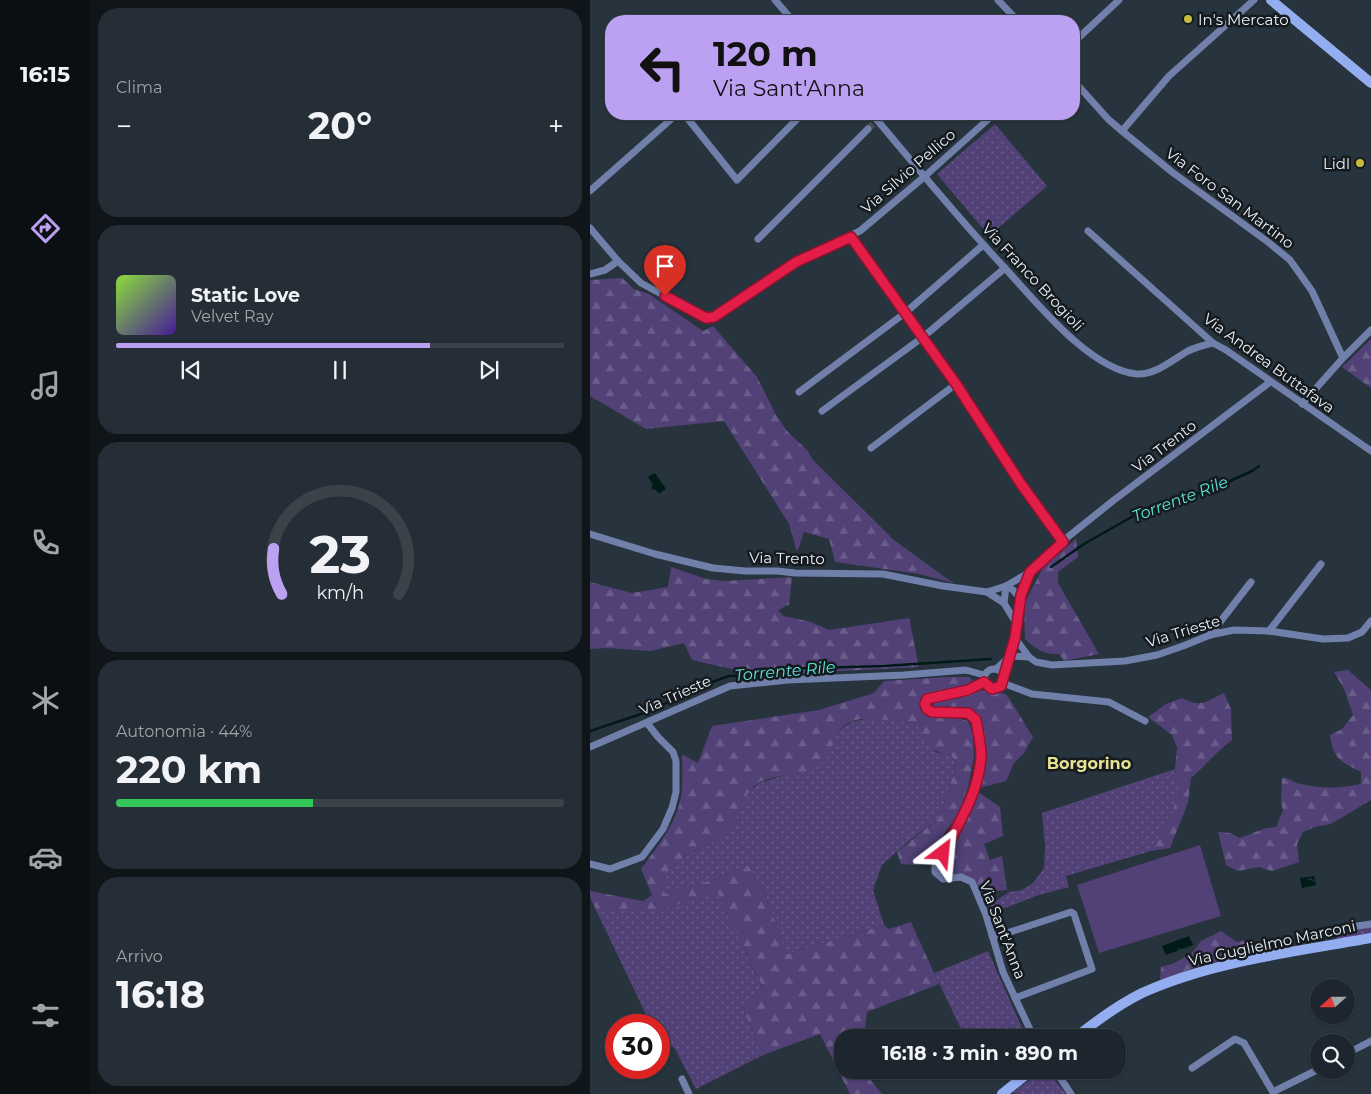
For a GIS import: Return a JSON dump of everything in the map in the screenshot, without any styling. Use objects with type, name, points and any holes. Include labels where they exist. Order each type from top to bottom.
[{"type":"street","points":[[775,0],[788,15]]},
{"type":"street","points":[[998,0],[1012,15]]},
{"type":"street","points":[[1080,37],[1120,0]]},
{"type":"street","points":[[1122,131],[1169,76],[1254,0]]},
{"type":"street","points":[[1271,0],[1371,84]]},
{"type":"street","name":"Via Foro San Martino","points":[[1080,88],[1108,119],[1122,131],[1172,172],[1290,260],[1302,274],[1312,291],[1342,358]]},
{"type":"street","points":[[590,191],[669,120]]},
{"type":"street","points":[[689,120],[737,180],[796,120]]},
{"type":"street","name":"Via Franco Brogioli","points":[[876,120],[1031,299],[1068,336],[1090,353],[1125,371],[1137,374],[1151,372],[1200,345],[1213,343]]},
{"type":"street","name":"Via Silvio Pellico","points":[[618,261],[641,283],[706,318],[714,317],[796,262],[860,231],[987,120]]},
{"type":"street","points":[[758,239],[868,129]]},
{"type":"street","points":[[590,228],[618,261],[605,270],[590,274]]},
{"type":"street","name":"Via Andrea Buttafava","points":[[1088,231],[1213,343],[1226,350],[1371,451]]},
{"type":"street","points":[[851,237],[956,384],[1021,484],[1063,542]]},
{"type":"street","points":[[799,392],[905,313],[983,245]]},
{"type":"street","points":[[822,411],[923,337],[1005,268]]},
{"type":"street","points":[[1302,404],[1342,358],[1371,330]]},
{"type":"street","name":"Via Trento","points":[[987,592],[1006,586],[1030,572],[1114,500],[1270,382]]},
{"type":"street","points":[[871,448],[956,384]]},
{"type":"street","name":"Via Trento","points":[[590,534],[655,554],[713,568],[745,571],[777,570],[795,573],[883,574],[943,586],[987,592],[1002,601],[1016,623]]},
{"type":"street","points":[[1269,631],[1321,564]]},
{"type":"street","name":"Via Trento","points":[[1010,656],[1015,638],[1020,598],[1030,572]]},
{"type":"street","points":[[1210,635],[1251,582]]},
{"type":"street","points":[[1006,586],[1013,590],[1020,598],[1002,601],[1006,586]]},
{"type":"street","name":"Via Trieste","points":[[1010,656],[1029,657],[1036,662],[1052,665],[1125,661],[1163,653],[1210,635],[1234,630],[1269,631],[1323,639],[1348,638],[1362,632],[1371,621]]},
{"type":"street","points":[[1015,638],[1029,657]]},
{"type":"street","points":[[1010,656],[1001,686],[995,689],[988,687],[984,679],[988,670],[996,669],[1010,656]]},
{"type":"street","points":[[996,669],[1003,679],[1032,694],[1109,702],[1145,721]]},
{"type":"street","name":"Via Trieste","points":[[590,748],[730,686],[788,680],[904,675],[966,670],[984,679]]},
{"type":"street","name":"Via Sant'Anna","points":[[984,679],[968,690],[927,699],[925,704],[927,709],[932,712],[968,713],[976,720],[981,755],[978,777],[964,816],[935,867],[935,872],[943,879],[961,877],[972,882],[981,902],[1003,972],[1030,1029]]},
{"type":"street","points":[[590,864],[610,869],[642,858],[663,829],[672,808],[676,792],[676,761],[673,752],[647,723]]},
{"type":"street","points":[[992,936],[1001,935],[1071,912],[1074,914],[1092,970],[1015,998]]},
{"type":"street","points":[[1337,928],[1371,924]]},
{"type":"street","name":"Via Guglielmo Marconi","points":[[1087,1029],[1118,1006],[1142,993],[1198,972],[1275,955],[1371,938]]},
{"type":"street","points":[[1192,1068],[1235,1039],[1244,1044],[1274,1093],[1310,1074]]},
{"type":"street","points":[[1355,1049],[1371,1041]]},
{"type":"street","points":[[682,1079],[689,1094]]},
{"type":"street","points":[[1002,1094],[1021,1079]]},
{"type":"street","points":[[1062,1079],[1072,1094]]},
{"type":"green space","points":[[995,124],[1047,186],[989,236],[937,174]]},
{"type":"green space","points":[[622,278],[634,289],[649,294],[703,331],[713,326],[757,377],[776,415],[787,431],[808,451],[812,459],[894,540],[953,583],[919,574],[835,562],[829,539],[804,532],[797,552],[789,524],[724,421],[646,429],[590,396],[590,280]]},
{"type":"green space","points":[[1371,339],[1371,388],[1342,367]]},
{"type":"green space","points":[[1076,539],[1078,557],[1058,572],[1058,583],[1099,654],[1064,661],[1059,654],[1040,651],[1025,639],[1024,604],[1044,566]]},
{"type":"green space","points":[[671,567],[706,579],[724,581],[792,577],[789,605],[778,611],[784,616],[811,622],[829,630],[909,618],[919,667],[781,674],[736,670],[692,660],[684,643],[651,651],[607,648],[590,649],[590,582],[632,593],[668,587]]},
{"type":"green space","points":[[1348,670],[1371,690],[1371,800],[1331,824],[1315,827],[1303,832],[1297,844],[1299,862],[1272,871],[1259,867],[1238,871],[1226,865],[1218,832],[1230,833],[1240,838],[1266,828],[1276,827],[1283,810],[1281,803],[1282,778],[1308,786],[1339,787],[1361,784],[1361,772],[1339,759],[1333,750],[1330,735],[1342,729],[1353,715],[1344,689],[1334,672]]},
{"type":"green space","points":[[969,677],[973,681],[926,696],[922,703],[926,715],[968,721],[973,734],[974,756],[968,787],[958,814],[928,857],[917,865],[901,864],[897,852],[939,818],[956,763],[951,755],[936,751],[928,746],[921,721],[904,722],[870,718],[853,721],[841,729],[827,758],[817,767],[774,777],[758,783],[748,793],[737,819],[729,831],[720,838],[680,859],[665,877],[661,887],[666,894],[709,881],[748,865],[765,894],[787,954],[884,925],[889,929],[911,922],[939,984],[867,1012],[865,1029],[834,1029],[834,1062],[820,1034],[763,1055],[744,1011],[749,1003],[764,990],[718,893],[659,910],[596,910],[590,897],[590,891],[643,901],[652,895],[641,869],[667,832],[677,811],[682,789],[682,754],[698,763],[712,726],[819,710],[874,693],[884,681]]},
{"type":"green space","points":[[978,690],[999,692],[1007,695],[1033,737],[1024,753],[1014,763],[1006,781],[979,788],[985,763],[978,717],[965,709],[941,710],[934,707],[933,704],[936,701]]},
{"type":"green space","points":[[1224,693],[1231,709],[1232,740],[1191,778],[1188,803],[1170,848],[1151,851],[1171,817],[1179,789],[1175,769],[1177,747],[1172,735],[1148,717],[1166,704],[1182,698],[1194,703],[1203,703]]},
{"type":"green space","points":[[871,718],[912,723],[921,721],[924,736],[935,752],[951,755],[956,763],[939,818],[882,865],[873,890],[884,925],[787,954],[765,894],[748,865],[709,881],[666,894],[661,887],[668,871],[679,859],[714,841],[748,792],[759,783],[792,773],[828,756],[834,739],[842,728],[853,722]]},
{"type":"green space","points":[[1175,769],[1179,784],[1176,805],[1173,814],[1151,851],[1066,876],[1069,887],[1039,895],[989,914],[988,906],[1009,892],[1022,890],[1033,883],[1044,868],[1045,846],[1042,813]]},
{"type":"green space","points":[[978,792],[1000,807],[1003,836],[984,844],[990,860],[1002,856],[1007,890],[980,892],[973,880],[943,876],[937,868],[967,816]]},
{"type":"green space","points":[[1200,845],[1221,916],[1099,953],[1077,885]]},
{"type":"green space","points":[[718,892],[764,991],[749,1003],[744,1011],[763,1055],[696,1089],[675,1049],[670,1044],[670,1014],[646,1014],[596,910],[659,910]]},
{"type":"green space","points":[[1371,926],[1371,934],[1337,939],[1336,930]]},
{"type":"green space","points":[[1221,931],[1237,942],[1246,940],[1249,954],[1199,966],[1160,980],[1161,967],[1172,964],[1191,954],[1201,941]]},
{"type":"green space","points":[[988,951],[1022,1029],[961,1029],[934,973]]},
{"type":"green space","points":[[842,1079],[870,1079],[882,1094],[850,1094]]},
{"type":"green space","points":[[1031,1079],[1054,1079],[1066,1094],[1015,1094],[1013,1092]]},
{"type":"water","points":[[655,473],[666,489],[659,494],[651,487],[653,485],[648,477]]},
{"type":"water","points":[[1314,876],[1316,885],[1302,888],[1300,878]]},
{"type":"water","points":[[1189,936],[1193,945],[1166,955],[1162,946]]},
{"type":"waterway","name":"Torrente Rile","points":[[1051,567],[1084,544],[1135,515],[1217,487],[1259,466]]},
{"type":"waterway","name":"Torrente Rile","points":[[590,731],[650,711],[703,685],[729,676],[756,675],[781,669],[884,666],[991,659]]},
{"type":"tunnel","points":[[868,129],[874,123]]},
{"type":"place","name":"In's Mercato","points":[[1188,19]]},
{"type":"place","name":"Lidl","points":[[1360,163]]},
{"type":"district","name":"Borgorino","points":[[1089,763]]},
{"type":"route","points":[[665,296],[706,318],[714,317],[796,262],[851,237],[956,384],[1021,484],[1063,542],[1049,552],[1030,572],[1021,595],[1015,638],[1001,686],[992,689],[984,682],[968,690],[927,699],[925,704],[927,709],[932,712],[968,713],[976,720],[981,755],[978,777],[964,816],[943,853]]}]
